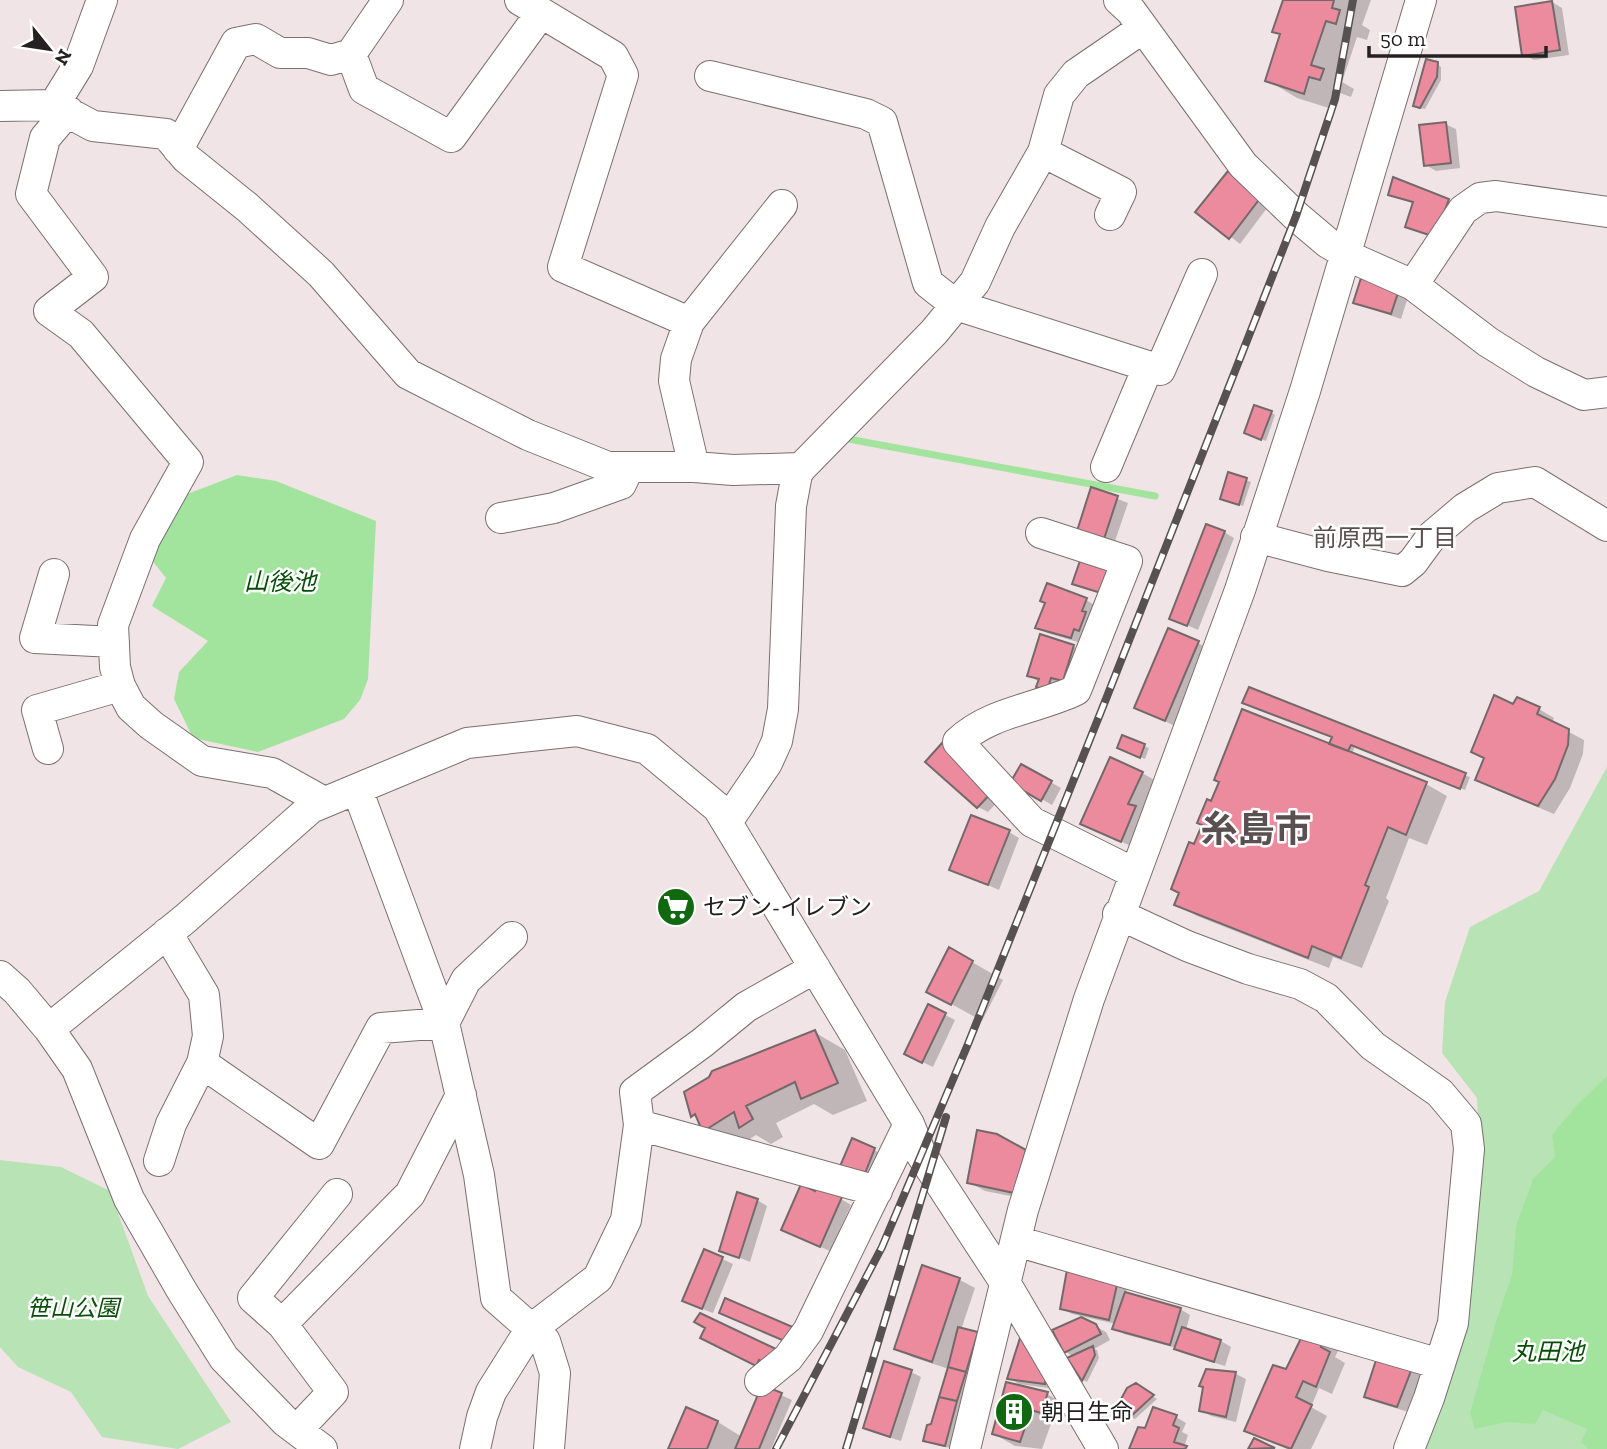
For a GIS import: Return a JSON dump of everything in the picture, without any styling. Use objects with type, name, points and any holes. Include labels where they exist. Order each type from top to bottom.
[{"type":"street","points":[[102,0],[61,108],[45,138],[31,194],[93,277],[49,311],[81,334],[188,462],[145,539],[113,625],[115,667],[120,686],[131,707],[151,725],[202,761],[272,773],[324,802]]},
{"type":"street","points":[[178,149],[236,43],[256,39],[280,54],[307,52],[331,60],[351,54],[388,0]]},
{"type":"street","points":[[965,1449],[1023,1210],[1088,999],[1235,602],[1305,391],[1421,0]]},
{"type":"street","points":[[351,54],[364,89],[451,137],[531,6],[614,56],[623,75],[563,267],[689,321]]},
{"type":"street","points":[[727,822],[767,764],[777,741],[783,709],[791,506],[797,474],[915,352],[975,282],[1000,227],[1043,152],[1059,95],[1134,10],[1243,165],[1328,243],[1413,285],[1488,342],[1535,372],[1584,396],[1607,393]]},
{"type":"street","points":[[710,76],[866,114],[882,122],[928,283],[956,305],[1160,370],[1202,274]]},
{"type":"street","points":[[0,107],[61,108],[93,126],[166,134],[186,158],[247,207],[321,274],[408,374],[528,435],[608,467],[733,470],[801,467]]},
{"type":"street","points":[[1043,152],[1121,192],[1110,215]]},
{"type":"street","points":[[1413,285],[1463,210],[1480,198],[1496,196],[1607,212]]},
{"type":"street","points":[[694,467],[674,381],[676,359],[689,321],[782,205]]},
{"type":"street","points":[[1106,467],[1148,367]]},
{"type":"street","points":[[501,517],[554,508],[621,484],[629,467]]},
{"type":"street","points":[[1256,537],[1402,571],[1413,562],[1432,536],[1465,508],[1498,488],[1535,482],[1607,526]]},
{"type":"street","points":[[1041,533],[1127,561],[1076,690],[1055,700],[1009,712],[971,730],[958,742],[1031,822],[1134,873]]},
{"type":"street","points":[[54,573],[35,638],[114,642]]},
{"type":"street","points":[[48,749],[37,710],[120,686]]},
{"type":"street","points":[[49,1029],[167,933],[311,808],[467,743],[577,731],[647,749],[718,808],[909,1124],[921,1154],[1006,1283],[1103,1449]]},
{"type":"street","points":[[357,789],[444,1023],[479,1175],[496,1298],[545,1341],[555,1373],[549,1449]]},
{"type":"street","points":[[1118,914],[1186,946],[1248,969],[1300,984],[1326,998],[1373,1046],[1440,1093],[1466,1124],[1469,1149],[1453,1323],[1409,1449]]},
{"type":"street","points":[[159,1161],[171,1124],[202,1063],[208,1036],[204,995],[167,933]]},
{"type":"street","points":[[444,1023],[466,980],[512,937]]},
{"type":"street","points":[[475,1449],[491,1392],[530,1330],[598,1278],[626,1220],[639,1125],[635,1092],[746,1007],[815,968]]},
{"type":"street","points":[[0,976],[17,990],[77,1069],[130,1199],[224,1358],[286,1422],[322,1449]]},
{"type":"street","points":[[202,1063],[319,1144],[382,1028],[444,1023]]},
{"type":"street","points":[[282,1324],[410,1194],[461,1095]]},
{"type":"street","points":[[760,1381],[788,1357],[808,1331],[909,1124]]},
{"type":"street","points":[[639,1125],[877,1191]]},
{"type":"street","points":[[297,1430],[333,1392],[282,1324],[253,1298],[337,1194]]},
{"type":"street","points":[[1016,1241],[1440,1364]]},
{"type":"green space","points":[[1607,767],[1607,1449],[1421,1449],[1479,1140],[1477,1098],[1442,1053],[1445,1002],[1470,927],[1539,891]]},
{"type":"green space","name":"笹山公園","points":[[0,1160],[61,1167],[110,1191],[148,1296],[231,1422],[178,1449],[102,1437],[71,1392],[18,1367],[0,1347]]},
{"type":"water","name":"山後池","points":[[237,475],[276,481],[376,521],[368,679],[360,700],[344,719],[258,752],[193,738],[174,699],[179,672],[208,641],[152,606],[166,578],[147,554],[182,496]]},
{"type":"water","name":"丸田池","points":[[1607,1076],[1607,1449],[1588,1449],[1581,1442],[1587,1429],[1543,1410],[1535,1424],[1506,1422],[1475,1429],[1470,1413],[1512,1275],[1516,1226],[1533,1179],[1555,1157],[1552,1135],[1576,1106]]},
{"type":"building","points":[[1283,0],[1334,0],[1332,8],[1340,10],[1336,24],[1326,21],[1311,65],[1324,69],[1320,80],[1309,77],[1304,94],[1265,81],[1280,34],[1272,32]]},
{"type":"building","points":[[1552,1],[1560,50],[1522,56],[1515,7]]},
{"type":"building","points":[[1426,59],[1438,62],[1437,77],[1420,108],[1413,106]]},
{"type":"building","points":[[1446,122],[1451,163],[1424,166],[1419,125]]},
{"type":"building","points":[[1228,171],[1261,197],[1229,239],[1195,212]]},
{"type":"building","points":[[1393,177],[1449,199],[1435,237],[1405,227],[1413,202],[1388,195]]},
{"type":"building","points":[[1361,278],[1399,290],[1391,314],[1353,303]]},
{"type":"building","points":[[1254,405],[1272,411],[1261,440],[1244,433]]},
{"type":"building","points":[[1228,472],[1247,478],[1239,505],[1220,499]]},
{"type":"building","points":[[1091,487],[1118,496],[1104,539],[1077,531]]},
{"type":"building","points":[[1206,524],[1225,531],[1187,626],[1169,619]]},
{"type":"building","points":[[1082,555],[1111,564],[1101,593],[1072,584]]},
{"type":"building","points":[[1047,583],[1087,598],[1082,611],[1086,612],[1079,631],[1074,629],[1071,638],[1035,628],[1045,603],[1040,601]]},
{"type":"building","points":[[1168,628],[1199,641],[1165,721],[1134,708]]},
{"type":"building","points":[[1040,634],[1074,645],[1063,681],[1051,678],[1047,691],[1036,687],[1039,679],[1027,676]]},
{"type":"building","points":[[1249,687],[1466,773],[1460,789],[1351,745],[1348,751],[1329,744],[1332,737],[1242,703]]},
{"type":"building","points":[[1494,695],[1513,704],[1517,697],[1540,707],[1537,714],[1569,729],[1568,745],[1555,779],[1538,806],[1475,780],[1484,758],[1471,752]]},
{"type":"building","points":[[1242,709],[1427,782],[1406,835],[1388,827],[1365,885],[1369,887],[1341,958],[1312,946],[1308,958],[1174,905],[1179,893],[1171,889],[1189,842],[1194,844],[1202,825],[1197,823],[1207,799],[1211,801],[1219,782],[1214,780]]},
{"type":"building","points":[[1122,735],[1145,744],[1140,758],[1117,748]]},
{"type":"building","points":[[942,743],[994,790],[977,808],[925,762]]},
{"type":"building","points":[[1110,757],[1143,772],[1128,804],[1136,806],[1121,842],[1080,824]]},
{"type":"building","points":[[1021,764],[1052,781],[1041,801],[1010,783]]},
{"type":"building","points":[[971,815],[1010,830],[988,885],[949,870]]},
{"type":"building","points":[[949,947],[973,961],[951,1005],[926,992]]},
{"type":"building","points":[[928,1004],[946,1013],[922,1063],[904,1054]]},
{"type":"building","points":[[815,1030],[838,1083],[801,1099],[795,1082],[746,1106],[753,1119],[739,1128],[734,1112],[707,1129],[701,1128],[695,1114],[691,1117],[684,1092],[709,1077],[712,1071]]},
{"type":"building","points":[[977,1130],[997,1134],[1026,1150],[1014,1193],[967,1183]]},
{"type":"building","points":[[852,1138],[875,1148],[862,1181],[838,1171]]},
{"type":"building","points":[[801,1184],[815,1191],[817,1185],[842,1197],[820,1247],[781,1230]]},
{"type":"building","points":[[737,1192],[758,1199],[739,1258],[719,1251]]},
{"type":"building","points":[[704,1249],[723,1257],[702,1309],[682,1301]]},
{"type":"building","points":[[1068,1264],[1119,1276],[1109,1320],[1060,1309]]},
{"type":"building","points":[[922,1265],[960,1278],[932,1362],[894,1349]]},
{"type":"building","points":[[1125,1292],[1181,1308],[1170,1345],[1112,1329]]},
{"type":"building","points":[[725,1298],[795,1328],[789,1343],[719,1313]]},
{"type":"building","points":[[700,1313],[776,1349],[768,1365],[759,1360],[756,1366],[700,1338],[705,1328],[694,1322]]},
{"type":"building","points":[[1081,1317],[1096,1324],[1101,1334],[1064,1353],[1052,1330]]},
{"type":"building","points":[[958,1327],[978,1332],[966,1372],[948,1367]]},
{"type":"building","points":[[1182,1327],[1221,1340],[1214,1362],[1174,1349]]},
{"type":"building","points":[[1305,1330],[1325,1336],[1321,1347],[1330,1352],[1316,1387],[1303,1381],[1296,1397],[1312,1405],[1291,1449],[1244,1431],[1273,1365],[1286,1369]]},
{"type":"building","points":[[1020,1338],[1028,1340],[1046,1371],[1045,1384],[1007,1379]]},
{"type":"building","points":[[1093,1346],[1095,1355],[1082,1381],[1067,1358]]},
{"type":"building","points":[[1379,1351],[1414,1363],[1397,1407],[1364,1397]]},
{"type":"building","points":[[884,1361],[912,1370],[890,1437],[863,1428]]},
{"type":"building","points":[[948,1367],[966,1372],[957,1401],[939,1397]]},
{"type":"building","points":[[1206,1369],[1236,1372],[1226,1417],[1199,1411],[1203,1387],[1199,1386]]},
{"type":"building","name":"朝日生命","points":[[1006,1382],[1048,1392],[1041,1413],[1031,1410],[1020,1442],[992,1434]]},
{"type":"building","points":[[1136,1383],[1154,1395],[1129,1418],[1121,1399],[1127,1388]]},
{"type":"building","points":[[762,1385],[782,1393],[759,1449],[735,1449]]},
{"type":"building","points":[[939,1397],[957,1401],[945,1446],[923,1441]]},
{"type":"building","points":[[686,1407],[718,1421],[707,1449],[668,1449]]},
{"type":"building","points":[[1153,1407],[1177,1415],[1173,1425],[1179,1428],[1174,1442],[1187,1446],[1185,1449],[1129,1449],[1138,1427],[1145,1428]]},
{"type":"building","points":[[1254,1438],[1275,1448],[1248,1449]]},
{"type":"waterway","points":[[843,438],[1155,496]]},
{"type":"railway","points":[[776,1449],[882,1247],[968,1044],[1106,699],[1296,216],[1335,99],[1353,0]]},
{"type":"railway","points":[[846,1449],[946,1117]]},
{"type":"place","name":"セブン-イレブン","points":[[676,907]]},
{"type":"place","name":"朝日生命","points":[[1014,1412]]},
{"type":"district","name":"前原西一丁目","points":[[1385,538]]},
{"type":"district","name":"糸島市","points":[[1256,829]]}]
